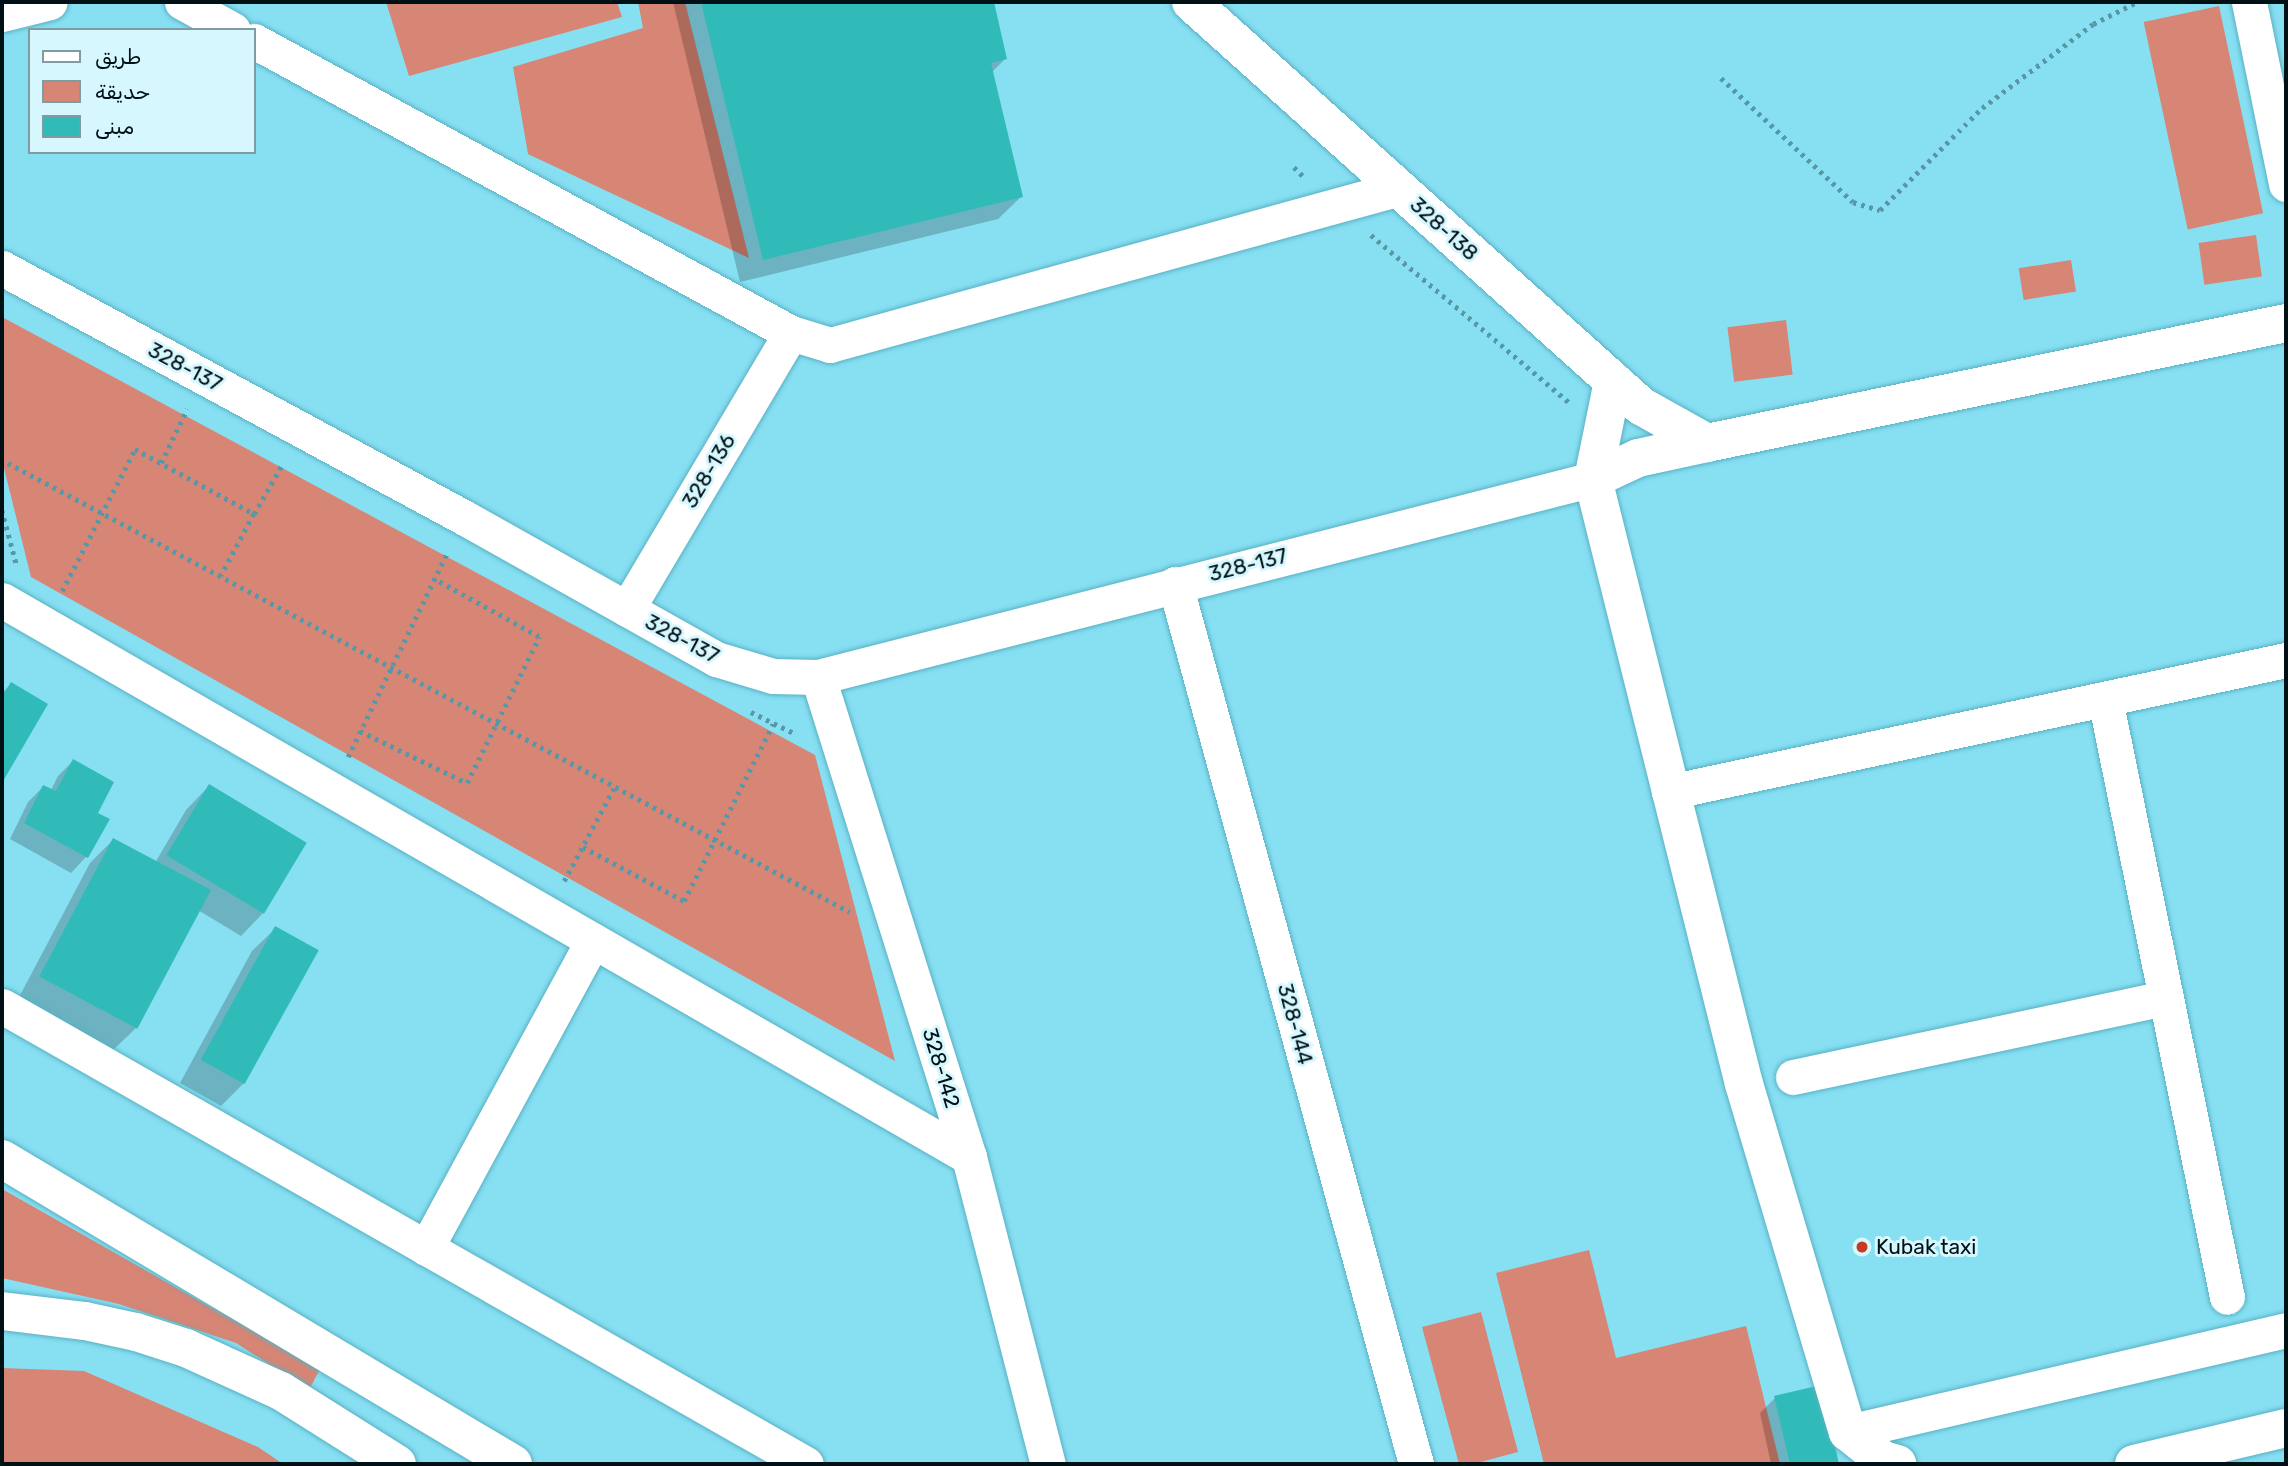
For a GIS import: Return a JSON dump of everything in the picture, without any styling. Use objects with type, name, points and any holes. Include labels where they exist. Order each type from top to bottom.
[{"type":"main road","name":"328-138","points":[[1191,2],[1641,406],[1707,443]]},
{"type":"main road","points":[[1593,479],[1638,458],[2286,323]]},
{"type":"main road","points":[[1613,381],[1593,479],[1744,1084],[1848,1432],[1883,1460],[1897,1464]]},
{"type":"main road","points":[[2,1159],[513,1464]]},
{"type":"main road","points":[[2,1311],[85,1321],[136,1332],[186,1348],[281,1391],[397,1464]]},
{"type":"main road","points":[[2134,1464],[2286,1428]]},
{"type":"street","points":[[2,14],[50,2]]},
{"type":"street","points":[[182,2],[229,28]]},
{"type":"street","points":[[2249,2],[2286,184]]},
{"type":"street","points":[[256,42],[791,333],[830,345],[1400,188]]},
{"type":"street","name":"328-137","points":[[2,268],[465,518],[716,659],[773,676],[818,677],[1593,479]]},
{"type":"street","name":"328-136","points":[[627,609],[791,333]]},
{"type":"street","name":"328-144","points":[[1175,584],[1416,1464]]},
{"type":"street","points":[[10,585],[593,940],[969,1157]]},
{"type":"street","points":[[1669,792],[2286,660]]},
{"type":"street","name":"328-142","points":[[818,677],[969,1157],[1048,1464]]},
{"type":"street","points":[[2105,699],[2227,1297]]},
{"type":"street","points":[[426,1248],[593,940]]},
{"type":"street","points":[[1793,1077],[2165,998]]},
{"type":"street","points":[[2,1006],[806,1464]]},
{"type":"street","points":[[1848,1432],[2286,1330]]},
{"type":"path","points":[[1721,78],[1853,202],[1880,210],[1982,108],[2093,24],[2137,2]]},
{"type":"path","points":[[1294,167],[1336,206],[1603,432]]},
{"type":"path","points":[[175,402],[200,415]]},
{"type":"path","points":[[161,463],[188,408]]},
{"type":"path","points":[[59,595],[135,449],[254,513]]},
{"type":"path","points":[[221,577],[285,459]]},
{"type":"path","points":[[8,463],[850,912]]},
{"type":"path","points":[[2,510],[10,585]]},
{"type":"path","points":[[437,543],[460,556]]},
{"type":"path","points":[[345,764],[448,550]]},
{"type":"path","points":[[360,731],[467,783],[539,637],[434,579]]},
{"type":"path","points":[[749,711],[809,739]]},
{"type":"path","points":[[583,847],[684,901],[773,724]]},
{"type":"path","points":[[562,885],[615,786]]},
{"type":"green space","points":[[386,2],[617,2],[622,17],[409,76]]},
{"type":"green space","points":[[638,2],[685,2],[749,258],[528,154],[513,67],[643,28]]},
{"type":"green space","points":[[2219,6],[2263,213],[2188,229],[2144,22]]},
{"type":"green space","points":[[2256,235],[2262,277],[2204,285],[2199,243]]},
{"type":"green space","points":[[2071,260],[2076,292],[2024,300],[2019,268]]},
{"type":"green space","points":[[2,317],[815,755],[895,1061],[31,577],[2,460]]},
{"type":"green space","points":[[1786,320],[1793,375],[1734,382],[1727,327]]},
{"type":"green space","points":[[2,1189],[320,1369],[309,1390],[236,1343],[119,1304],[2,1278]]},
{"type":"green space","points":[[1589,1250],[1616,1358],[1746,1326],[1780,1464],[1544,1464],[1496,1273]]},
{"type":"green space","points":[[1481,1312],[1518,1452],[1473,1464],[1459,1464],[1422,1327]]},
{"type":"green space","points":[[2,1368],[84,1371],[258,1447],[283,1464],[2,1464]]},
{"type":"building","points":[[701,2],[994,2],[1007,59],[991,63],[1023,197],[763,260]]},
{"type":"building","points":[[11,682],[48,704],[2,783],[2,697]]},
{"type":"building","points":[[73,759],[114,782],[98,813],[110,819],[88,858],[24,823],[43,785],[56,791]]},
{"type":"building","points":[[209,784],[307,843],[264,914],[166,855]]},
{"type":"building","points":[[113,838],[211,890],[137,1029],[39,977]]},
{"type":"building","points":[[275,926],[319,950],[245,1084],[201,1060]]},
{"type":"building","points":[[1821,1385],[1839,1464],[1790,1464],[1774,1396]]},
{"type":"place","name":"Kubak taxi","points":[[1862,1247]]}]
